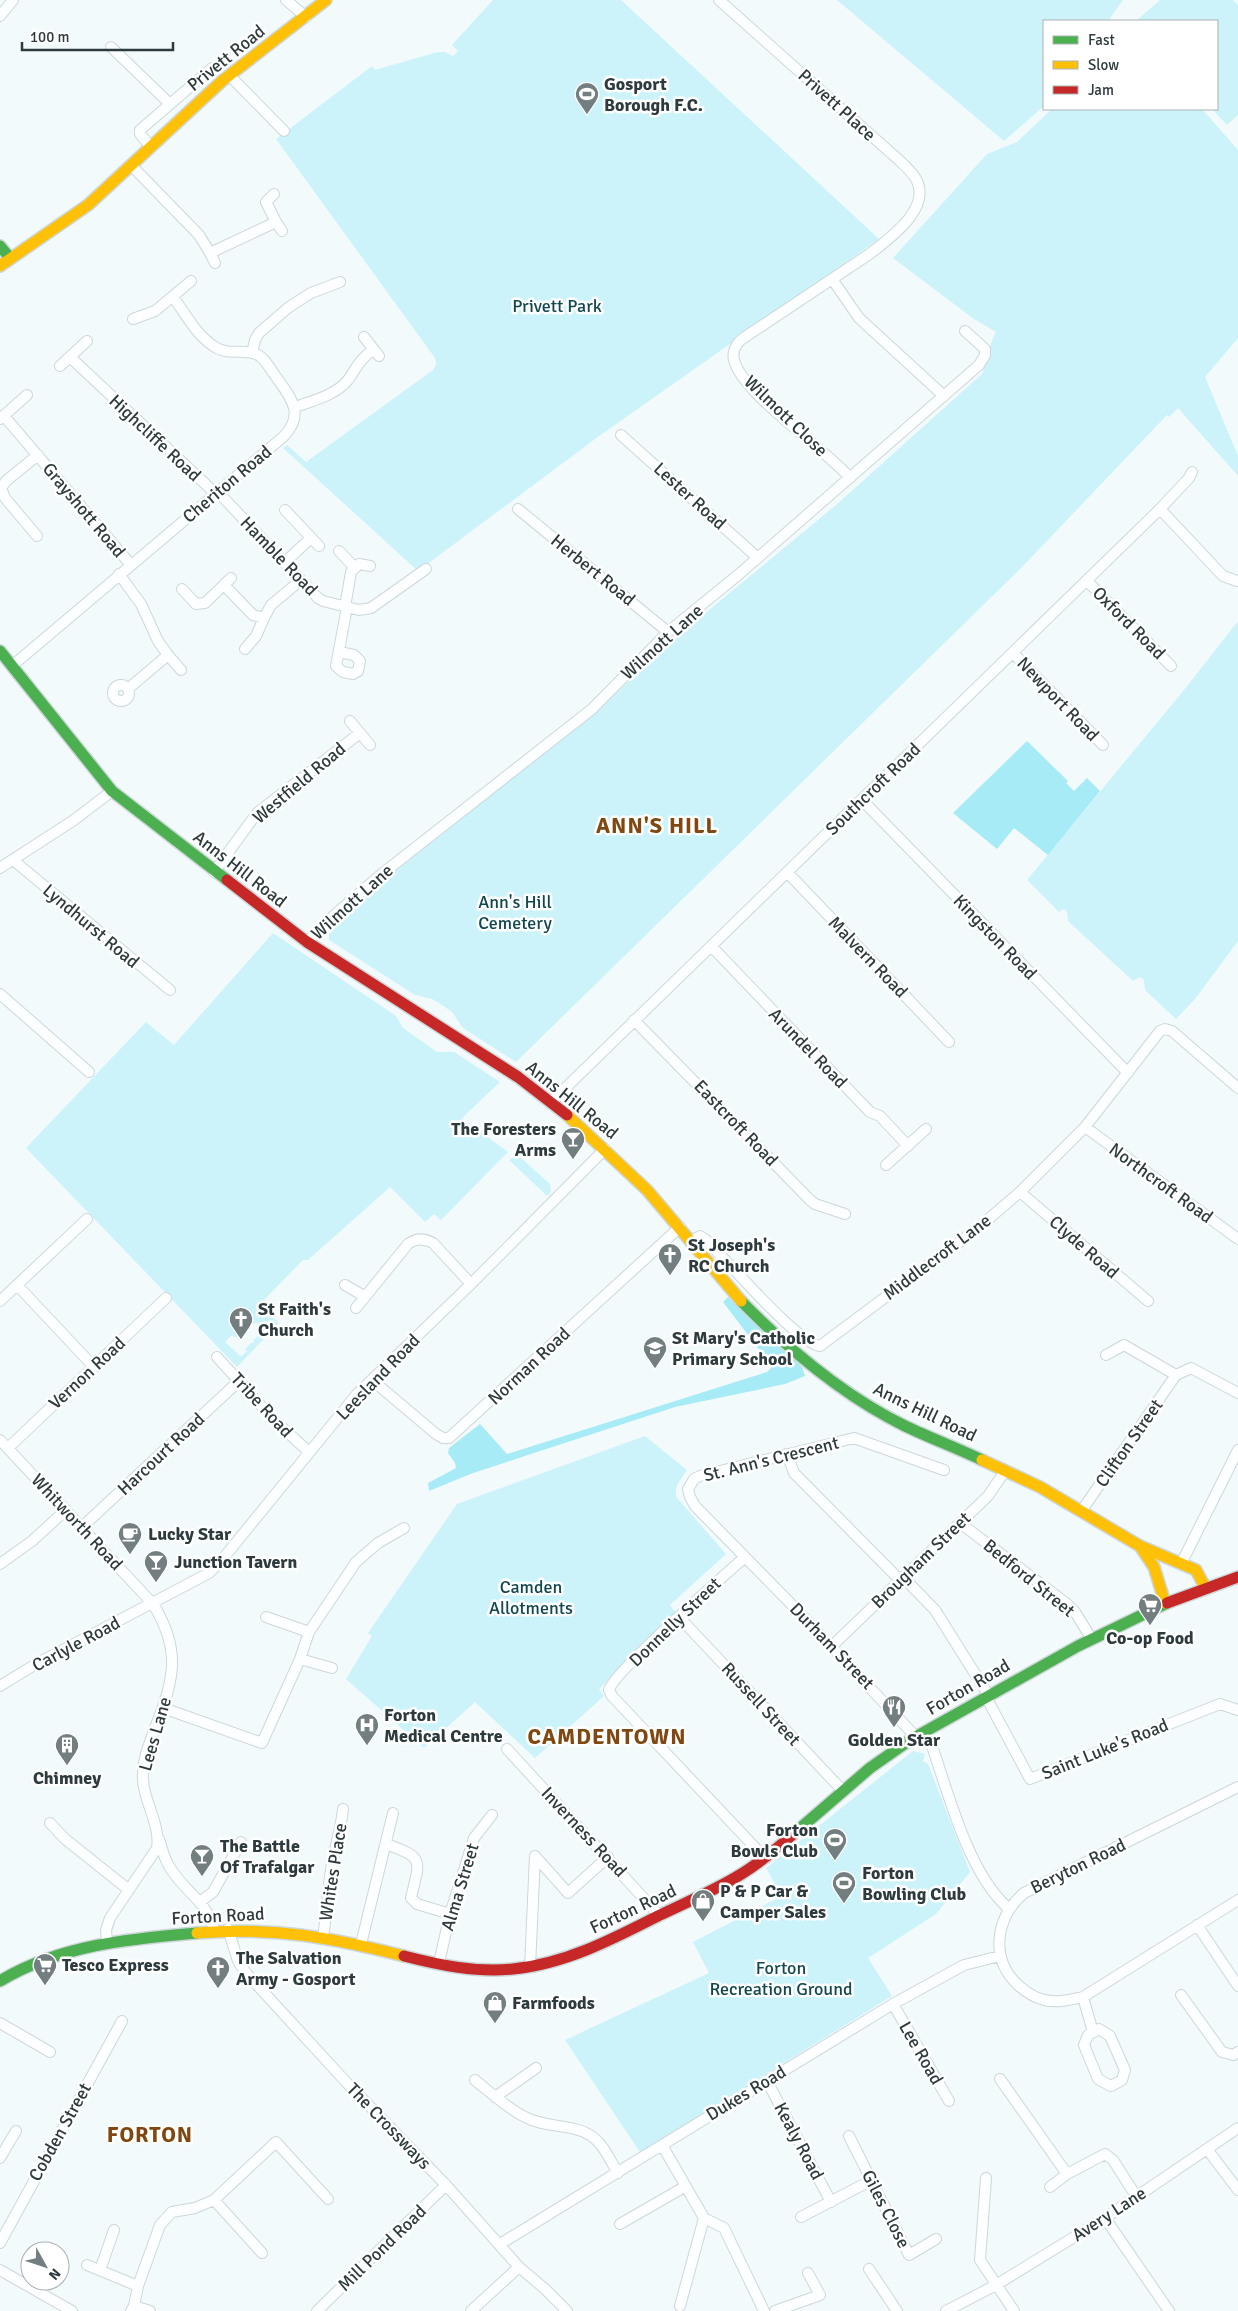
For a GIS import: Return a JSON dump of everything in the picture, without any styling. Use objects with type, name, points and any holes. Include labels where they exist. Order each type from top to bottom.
[{"type":"main road","name":"Privett Road","points":[[0,266],[88,205],[229,75],[326,0]]},
{"type":"main road","points":[[0,246],[10,258]]},
{"type":"main road","name":"Anns Hill Road","points":[[0,652],[112,791],[214,872],[307,942],[518,1077],[551,1102],[605,1149],[647,1190],[680,1227],[731,1291],[772,1333],[850,1394],[905,1426],[1040,1487],[1082,1510],[1140,1546],[1199,1572],[1206,1587]]},
{"type":"main road","name":"Anns Hill Road","points":[[1140,1546],[1154,1567],[1165,1604]]},
{"type":"main road","name":"Forton Road","points":[[0,1981],[29,1964],[44,1958],[107,1943],[228,1929],[323,1936],[439,1964],[482,1971],[530,1967],[587,1950],[728,1882],[765,1858],[882,1759],[920,1734],[1091,1638],[1165,1604],[1206,1587],[1238,1577]]},
{"type":"street","points":[[0,16],[13,0]]},
{"type":"street","points":[[286,0],[306,17]]},
{"type":"street","name":"Privett Place","points":[[719,0],[913,174],[919,188],[919,199],[913,213],[905,222]]},
{"type":"street","points":[[111,46],[170,104]]},
{"type":"street","name":"Privett Road","points":[[150,146],[139,131],[212,68]]},
{"type":"street","points":[[229,75],[284,131]]},
{"type":"street","points":[[131,165],[199,235],[215,263]]},
{"type":"street","points":[[274,194],[266,202],[282,231]]},
{"type":"street","points":[[210,253],[241,236],[276,222]]},
{"type":"street","name":"Wilmott Close","points":[[850,478],[753,390],[734,361],[734,356],[738,343],[742,339],[878,248],[905,222]]},
{"type":"street","points":[[832,279],[859,318],[944,396]]},
{"type":"street","points":[[133,319],[155,311],[191,281]]},
{"type":"street","points":[[252,353],[259,333],[283,313],[306,296],[340,282]]},
{"type":"street","points":[[173,297],[199,333],[212,346],[227,352],[252,353],[264,360],[295,407],[318,399],[345,383],[358,362],[376,353],[364,337]]},
{"type":"street","name":"Wilmott Lane","points":[[307,942],[323,925],[378,877],[592,709],[668,632],[758,558],[980,365],[985,355],[984,347],[964,331]]},
{"type":"street","points":[[60,366],[87,341]]},
{"type":"street","name":"Highcliffe Road","points":[[70,357],[95,382],[217,492]]},
{"type":"street","points":[[2,418],[27,395]]},
{"type":"street","name":"Cheriton Road","points":[[12,666],[130,564],[289,432],[294,423],[295,407]]},
{"type":"street","name":"Grayshott Road","points":[[2,418],[38,455],[130,564]]},
{"type":"street","name":"Lester Road","points":[[621,434],[758,558]]},
{"type":"street","points":[[37,536],[5,498],[1,488],[6,481],[38,455]]},
{"type":"street","name":"Southcroft Road","points":[[551,1102],[1087,581],[1160,509],[1189,478],[1192,472]]},
{"type":"street","name":"Hamble Road","points":[[217,492],[318,598],[359,610],[371,608],[426,569]]},
{"type":"street","name":"Herbert Road","points":[[518,509],[668,632]]},
{"type":"street","points":[[1160,509],[1223,576],[1237,581]]},
{"type":"street","points":[[285,510],[319,546]]},
{"type":"street","points":[[284,562],[311,538]]},
{"type":"street","points":[[339,551],[356,568]]},
{"type":"street","points":[[339,652],[351,572],[359,564],[370,566]]},
{"type":"street","points":[[119,574],[138,599],[158,641],[181,670]]},
{"type":"street","points":[[245,649],[256,636],[271,605],[301,580]]},
{"type":"street","name":"Oxford Road","points":[[1087,581],[1171,666]]},
{"type":"street","points":[[182,589],[196,604],[205,603],[228,582],[252,615],[264,618]]},
{"type":"street","name":"Newport Road","points":[[1013,653],[1103,745]]},
{"type":"street","points":[[129,688],[168,655]]},
{"type":"street","points":[[350,721],[360,733]]},
{"type":"street","name":"Westfield Road","points":[[214,872],[257,813],[360,733],[370,746]]},
{"type":"street","points":[[0,868],[74,820],[112,791]]},
{"type":"street","name":"Kingston Road","points":[[862,800],[1128,1073]]},
{"type":"street","name":"Lyndhurst Road","points":[[13,860],[170,990]]},
{"type":"street","name":"Malvern Road","points":[[787,872],[949,1042]]},
{"type":"street","name":"Arundel Road","points":[[711,946],[870,1112],[880,1116],[908,1146]]},
{"type":"street","points":[[0,994],[89,1072]]},
{"type":"street","name":"Eastcroft Road","points":[[634,1020],[810,1200],[845,1214]]},
{"type":"street","name":"Middlecroft Lane","points":[[691,1241],[700,1236],[706,1240],[759,1296],[804,1336],[818,1346],[823,1345],[978,1228],[1020,1192],[1085,1127],[1156,1036],[1163,1030],[1172,1031],[1238,1088]]},
{"type":"street","name":"Northcroft Road","points":[[1085,1127],[1238,1239]]},
{"type":"street","points":[[886,1165],[926,1129]]},
{"type":"street","name":"Leesland Road","points":[[154,1604],[209,1573],[221,1561],[309,1452],[372,1380],[471,1284],[605,1149]]},
{"type":"street","name":"Clyde Road","points":[[1020,1192],[1148,1301]]},
{"type":"street","points":[[0,1302],[87,1219]]},
{"type":"street","name":"Norman Road","points":[[372,1380],[436,1434],[443,1438],[449,1438],[680,1227]]},
{"type":"street","points":[[356,1308],[408,1244],[419,1239],[432,1243],[471,1284]]},
{"type":"street","points":[[17,1285],[94,1366]]},
{"type":"street","points":[[345,1285],[364,1296]]},
{"type":"street","name":"Vernon Road","points":[[8,1448],[166,1298]]},
{"type":"street","points":[[1106,1355],[1124,1345],[1176,1376],[1191,1368],[1238,1392]]},
{"type":"street","name":"Tribe Road","points":[[217,1357],[274,1420],[309,1452]]},
{"type":"street","name":"Clifton Street","points":[[1082,1510],[1176,1376]]},
{"type":"street","name":"Harcourt Road","points":[[82,1527],[239,1381]]},
{"type":"street","name":"St. Ann's Crescent","points":[[745,1556],[695,1506],[688,1489],[694,1479],[854,1438],[944,1470]]},
{"type":"street","name":"Whitworth Road","points":[[0,1440],[154,1604]]},
{"type":"street","points":[[1182,1564],[1238,1450]]},
{"type":"street","points":[[787,1454],[794,1473],[935,1610],[987,1697]]},
{"type":"street","name":"Brougham Street","points":[[832,1646],[988,1496],[1005,1471]]},
{"type":"street","points":[[0,1564],[32,1541],[66,1510]]},
{"type":"street","name":"Bedford Street","points":[[960,1523],[1066,1603],[1075,1612],[1091,1638]]},
{"type":"street","points":[[163,1708],[262,1743],[300,1659],[309,1632],[356,1562],[378,1543],[404,1528]]},
{"type":"street","name":"Donnelly Street","points":[[745,1556],[679,1617],[614,1682],[609,1690],[612,1696],[765,1858]]},
{"type":"street","name":"Durham Street","points":[[745,1556],[897,1715],[931,1743],[972,1857],[988,1886],[1009,1909]]},
{"type":"street","name":"Carlyle Road","points":[[0,1686],[36,1664],[154,1604]]},
{"type":"street","name":"Lees Lane","points":[[154,1604],[167,1629],[172,1647],[170,1675],[163,1708],[148,1747],[143,1772],[145,1794],[169,1867]]},
{"type":"street","points":[[266,1617],[309,1632]]},
{"type":"street","name":"Russell Street","points":[[679,1617],[843,1791]]},
{"type":"street","points":[[300,1659],[332,1668]]},
{"type":"street","name":"Saint Luke's Road","points":[[987,1697],[1030,1778],[1220,1704],[1238,1710]]},
{"type":"street","name":"Inverness Road","points":[[507,1749],[608,1857],[660,1916]]},
{"type":"street","name":"Beryton Road","points":[[1238,1787],[1024,1893],[1009,1909],[1000,1931],[1000,1956],[1005,1969],[1013,1980],[1025,1991],[1041,1999],[1060,2002],[1083,1997],[1238,1900]]},
{"type":"street","name":"Whites Place","points":[[323,1936],[331,1870],[341,1828],[342,1809]]},
{"type":"street","points":[[361,1944],[393,1813]]},
{"type":"street","name":"Alma Street","points":[[439,1964],[450,1914],[474,1838],[492,1815]]},
{"type":"street","points":[[50,1823],[64,1839],[129,1890]]},
{"type":"street","points":[[107,1943],[107,1924],[158,1848],[158,1836]]},
{"type":"street","points":[[201,1902],[213,1892],[241,1842]]},
{"type":"street","points":[[386,1844],[412,1854],[416,1860],[418,1868],[410,1898],[417,1904],[450,1914]]},
{"type":"street","points":[[530,1967],[534,1856],[568,1893],[608,1857]]},
{"type":"street","points":[[148,1863],[153,1859],[158,1859],[169,1867],[201,1902],[214,1930]]},
{"type":"street","points":[[1197,1925],[1238,1986]]},
{"type":"street","name":"The Crossways","points":[[228,1929],[236,1956],[246,1973],[446,2185],[519,2267],[546,2289],[567,2311]]},
{"type":"street","name":"Dukes Road","points":[[500,2244],[893,2004],[964,1965],[1000,1956]]},
{"type":"street","points":[[1181,1995],[1222,2052],[1233,2055],[1238,2052]]},
{"type":"street","points":[[1083,1997],[1093,2032]]},
{"type":"street","name":"Lee Road","points":[[893,2004],[949,2102]]},
{"type":"street","name":"Cobden Street","points":[[0,2244],[122,2021]]},
{"type":"street","points":[[0,2023],[50,2052]]},
{"type":"street","points":[[1099,2029],[1110,2036],[1125,2070],[1122,2080],[1111,2086],[1098,2079],[1084,2045],[1088,2035],[1093,2032],[1099,2029]]},
{"type":"street","points":[[495,2097],[536,2068]]},
{"type":"street","points":[[1000,2079],[1067,2174]]},
{"type":"street","points":[[476,2080],[495,2097],[525,2118],[541,2124],[574,2129],[588,2134],[599,2143],[618,2173]]},
{"type":"street","name":"Kealy Road","points":[[767,2080],[831,2202]]},
{"type":"street","name":"Avery Lane","points":[[946,2311],[996,2285],[1105,2218],[1238,2128]]},
{"type":"street","points":[[0,2158],[16,2130]]},
{"type":"street","name":"Giles Close","points":[[849,2136],[909,2255],[936,2239]]},
{"type":"street","points":[[150,2311],[132,2308],[160,2225],[172,2212],[195,2208],[214,2200],[276,2142],[328,2199]]},
{"type":"street","points":[[662,2145],[704,2218],[724,2228],[764,2311]]},
{"type":"street","points":[[1207,2149],[1238,2190]]},
{"type":"street","points":[[1050,2187],[1067,2174],[1104,2154],[1113,2160],[1136,2196]]},
{"type":"street","points":[[986,2178],[980,2260],[1014,2311]]},
{"type":"street","points":[[801,2217],[872,2180]]},
{"type":"street","name":"Mill Pond Road","points":[[317,2311],[446,2185]]},
{"type":"street","points":[[620,2224],[686,2186]]},
{"type":"street","points":[[214,2200],[262,2253]]},
{"type":"street","points":[[680,2306],[704,2218]]},
{"type":"street","points":[[1105,2218],[1169,2311]]},
{"type":"street","points":[[100,2270],[114,2230]]},
{"type":"street","points":[[87,2265],[138,2286]]},
{"type":"street","points":[[471,2311],[519,2267]]},
{"type":"street","points":[[870,2269],[897,2311]]},
{"type":"street","points":[[0,2270],[72,2311]]},
{"type":"street","points":[[775,2311],[820,2294],[808,2273]]},
{"type":"green space","name":"Privett Park","points":[[493,0],[621,0],[879,239],[595,439],[418,571],[283,448],[287,445],[306,462],[433,370],[436,364],[435,358],[276,139],[372,66],[375,70],[438,52],[445,52],[453,56],[458,51],[452,45]]},
{"type":"green space","points":[[837,0],[1123,0],[1109,20],[1043,20],[1043,107],[1004,141]]},
{"type":"green space","points":[[1160,0],[1233,0],[1238,5],[1238,115],[1227,125],[1213,110],[1218,110],[1218,20],[1137,20]]},
{"type":"green space","name":"Ann's Hill Cemetery","points":[[1051,110],[1203,110],[1238,150],[1238,338],[1205,377],[1238,456],[1238,476],[1178,408],[1169,417],[1167,415],[1023,566],[516,1062],[463,1028],[452,1012],[439,1003],[432,999],[415,995],[329,940],[329,934],[388,877],[614,695],[680,634],[836,505],[982,374],[996,332],[974,319],[893,258],[987,154],[1017,142]]},
{"type":"green space","points":[[1238,621],[1238,941],[1195,999],[1176,1019],[1145,990],[1144,980],[1140,977],[1133,981],[1068,921],[1067,912],[1064,909],[1059,912],[1027,880],[1184,690]]},
{"type":"green space","points":[[273,933],[396,1016],[403,1028],[437,1052],[454,1052],[500,1082],[462,1118],[508,1152],[441,1220],[434,1214],[425,1222],[390,1187],[308,1260],[303,1260],[260,1304],[279,1323],[237,1367],[26,1148],[146,1022],[174,1045]],"holes":[[[251,1321],[254,1324],[256,1322],[259,1325],[257,1327],[262,1331],[253,1341],[254,1343],[251,1343],[245,1349],[247,1351],[242,1356],[239,1355],[225,1342],[232,1335],[235,1338]]]},
{"type":"green space","points":[[513,1157],[521,1158],[550,1184],[551,1192],[547,1196],[509,1160]]},
{"type":"green space","name":"Camden Allotments","points":[[645,1436],[687,1470],[677,1487],[677,1498],[726,1554],[670,1605],[676,1613],[599,1689],[604,1696],[535,1758],[475,1702],[424,1748],[346,1679],[372,1636],[368,1633],[457,1504]]},
{"type":"green space","name":"Forton Recreation Ground","points":[[913,1751],[925,1754],[923,1761],[928,1764],[970,1872],[936,1914],[868,1958],[892,1996],[640,2152],[565,2040],[709,1973],[693,1942],[782,1896],[766,1868]]},
{"type":"shaded area","points":[[1027,741],[1068,781],[1066,783],[1074,791],[1087,778],[1100,791],[1048,855],[1014,828],[997,849],[953,813]]},
{"type":"shaded area","points":[[728,1297],[802,1367],[805,1376],[785,1384],[675,1407],[473,1473],[429,1491],[428,1483],[456,1468],[448,1453],[449,1448],[480,1424],[507,1454],[767,1372],[771,1368],[770,1364],[723,1302]]},
{"type":"traffic: fast","points":[[0,246],[10,258]]},
{"type":"traffic: fast","points":[[0,651],[112,791],[227,880]]},
{"type":"traffic: fast","points":[[741,1301],[797,1354],[838,1386],[905,1426],[982,1460]]},
{"type":"traffic: fast","points":[[797,1831],[870,1768],[910,1740],[1078,1646],[1167,1603]]},
{"type":"traffic: fast","points":[[0,1981],[46,1959],[95,1946],[120,1941],[197,1933]]},
{"type":"traffic: slow","points":[[0,266],[88,205],[222,81],[326,0]]},
{"type":"traffic: slow","points":[[567,1115],[647,1190],[741,1301]]},
{"type":"traffic: slow","points":[[982,1460],[1040,1487],[1140,1546],[1196,1570],[1205,1587]]},
{"type":"traffic: slow","points":[[1140,1546],[1154,1567],[1165,1603]]},
{"type":"traffic: slow","points":[[197,1933],[252,1931],[302,1935],[404,1956]]},
{"type":"traffic: jam","points":[[227,880],[307,942],[518,1077],[567,1115]]},
{"type":"traffic: jam","points":[[1167,1603],[1238,1577]]},
{"type":"traffic: jam","points":[[404,1956],[458,1967],[486,1970],[532,1966],[570,1956],[606,1942],[722,1885],[757,1863],[797,1831]]},
{"type":"place","name":"Gosport Borough F.C.","points":[[587,115]]},
{"type":"place","name":"The Foresters Arms","points":[[573,1160]]},
{"type":"place","name":"St Joseph's RC Church","points":[[670,1276]]},
{"type":"place","name":"St Faith's Church","points":[[241,1340]]},
{"type":"place","name":"St Mary's Catholic Primary School","points":[[655,1369]]},
{"type":"place","name":"Lucky Star","points":[[130,1555]]},
{"type":"place","name":"Junction Tavern","points":[[156,1583]]},
{"type":"place","name":"Co-op Food","points":[[1150,1626]]},
{"type":"place","name":"Golden Star","points":[[894,1728]]},
{"type":"place","name":"Forton Medical Centre","points":[[367,1746]]},
{"type":"place","name":"Chimney","points":[[67,1766]]},
{"type":"place","name":"Forton Bowls Club","points":[[835,1861]]},
{"type":"place","name":"The Battle Of Trafalgar","points":[[202,1877]]},
{"type":"place","name":"Forton Bowling Club","points":[[844,1904]]},
{"type":"place","name":"P & P Car & Camper Sales","points":[[703,1922]]},
{"type":"place","name":"Tesco Express","points":[[45,1986]]},
{"type":"place","name":"The Salvation Army - Gosport","points":[[218,1989]]},
{"type":"place","name":"Farmfoods","points":[[495,2024]]},
{"type":"district","name":"ANN'S HILL","points":[[657,825]]},
{"type":"district","name":"CAMDENTOWN","points":[[607,1736]]},
{"type":"district","name":"FORTON","points":[[150,2134]]}]
